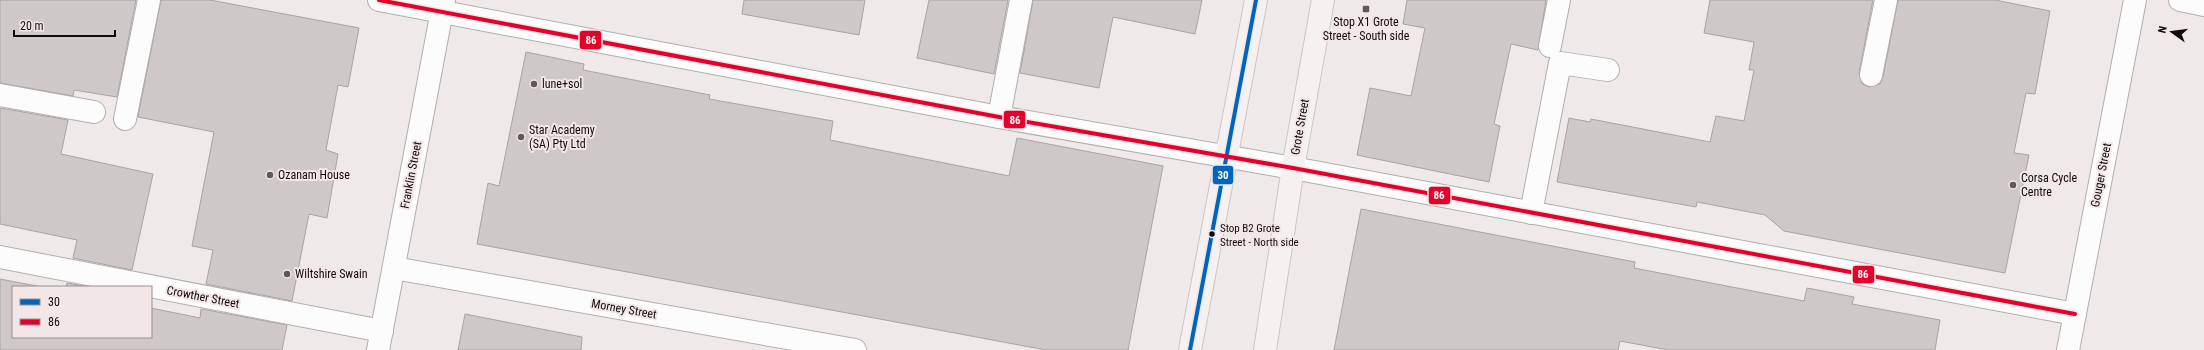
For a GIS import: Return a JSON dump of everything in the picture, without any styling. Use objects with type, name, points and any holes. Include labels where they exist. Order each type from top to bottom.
[{"type":"main road","points":[[1190,350],[1256,0]]},
{"type":"main road","name":"Grote Street","points":[[1265,350],[1293,168],[1323,0]]},
{"type":"street","points":[[125,119],[149,0]]},
{"type":"street","points":[[379,0],[443,6],[999,117],[1293,168],[2075,314]]},
{"type":"street","points":[[999,117],[1021,0]]},
{"type":"street","points":[[1550,46],[1559,0]]},
{"type":"street","points":[[1871,75],[1886,0]]},
{"type":"street","name":"Gouger Street","points":[[2068,350],[2135,0]]},
{"type":"street","points":[[2180,0],[2204,4]]},
{"type":"street","name":"Franklin Street","points":[[380,341],[443,6]]},
{"type":"street","points":[[1531,213],[1560,63],[1608,70]]},
{"type":"street","points":[[0,95],[94,112]]},
{"type":"street","name":"Crowther Street","points":[[0,257],[131,286]]},
{"type":"street","name":"Morney Street","points":[[394,268],[855,350]]},
{"type":"street","name":"Crowther Street","points":[[152,291],[380,341]]},
{"type":"building","points":[[0,0],[136,0],[117,97],[74,90],[73,96],[0,83]]},
{"type":"building","points":[[161,0],[210,0],[359,28],[348,87],[338,85],[326,150],[338,154],[327,218],[309,214],[292,301],[206,284],[213,250],[192,246],[214,132],[138,117]]},
{"type":"building","points":[[744,0],[865,0],[859,35],[742,14]]},
{"type":"building","points":[[929,0],[1008,0],[994,74],[917,58]]},
{"type":"building","points":[[1033,0],[1202,0],[1195,34],[1113,17],[1099,88],[1020,73]]},
{"type":"building","points":[[1407,0],[1546,0],[1538,50],[1511,44],[1494,124],[1500,126],[1489,182],[1357,155],[1370,88],[1411,96],[1425,28],[1403,24]]},
{"type":"building","points":[[1710,0],[1873,0],[1859,73],[1862,84],[1869,87],[1880,84],[1883,77],[1898,0],[1995,0],[2050,11],[2035,94],[2026,93],[2014,153],[2029,155],[2005,273],[1784,231],[1765,215],[1697,202],[1696,207],[1557,182],[1569,118],[1590,122],[1591,119],[1710,142],[1716,116],[1744,121],[1754,70],[1749,70],[1754,42],[1704,33]]},
{"type":"building","points":[[526,52],[584,64],[583,70],[710,95],[709,99],[833,121],[830,140],[1009,176],[1017,138],[1163,166],[1128,350],[1046,350],[477,244],[488,183],[499,186]]},
{"type":"building","points":[[0,108],[68,120],[61,154],[153,174],[132,270],[73,258],[77,240],[0,224]]},
{"type":"building","points":[[1361,209],[1635,262],[1634,268],[1804,301],[1807,288],[1854,297],[1852,304],[1940,320],[1935,350],[1668,350],[1620,341],[1618,350],[1334,350]]},
{"type":"building","points":[[0,279],[37,286],[12,286],[12,338],[152,338],[152,308],[200,318],[201,309],[287,325],[282,350],[0,350]]},
{"type":"building","points":[[67,283],[84,286],[66,286]]},
{"type":"building","points":[[465,314],[582,337],[581,350],[458,350]]},
{"type":"transit line","name":"86","points":[[379,0],[999,117],[1293,168],[2075,314]]},
{"type":"transit line","name":"30","points":[[1190,350],[1256,0]]},
{"type":"place","name":"Stop X1 Grote Street - South side","points":[[1366,9]]},
{"type":"place","name":"lune+sol","points":[[534,84]]},
{"type":"place","name":"Star Academy (SA) Pty Ltd","points":[[521,137]]},
{"type":"place","name":"Ozanam House","points":[[270,175]]},
{"type":"place","name":"Corsa Cycle Centre","points":[[2013,185]]},
{"type":"place","name":"Stop B2 Grote Street - North side","points":[[1212,234]]},
{"type":"place","name":"Wiltshire Swain","points":[[287,274]]}]
